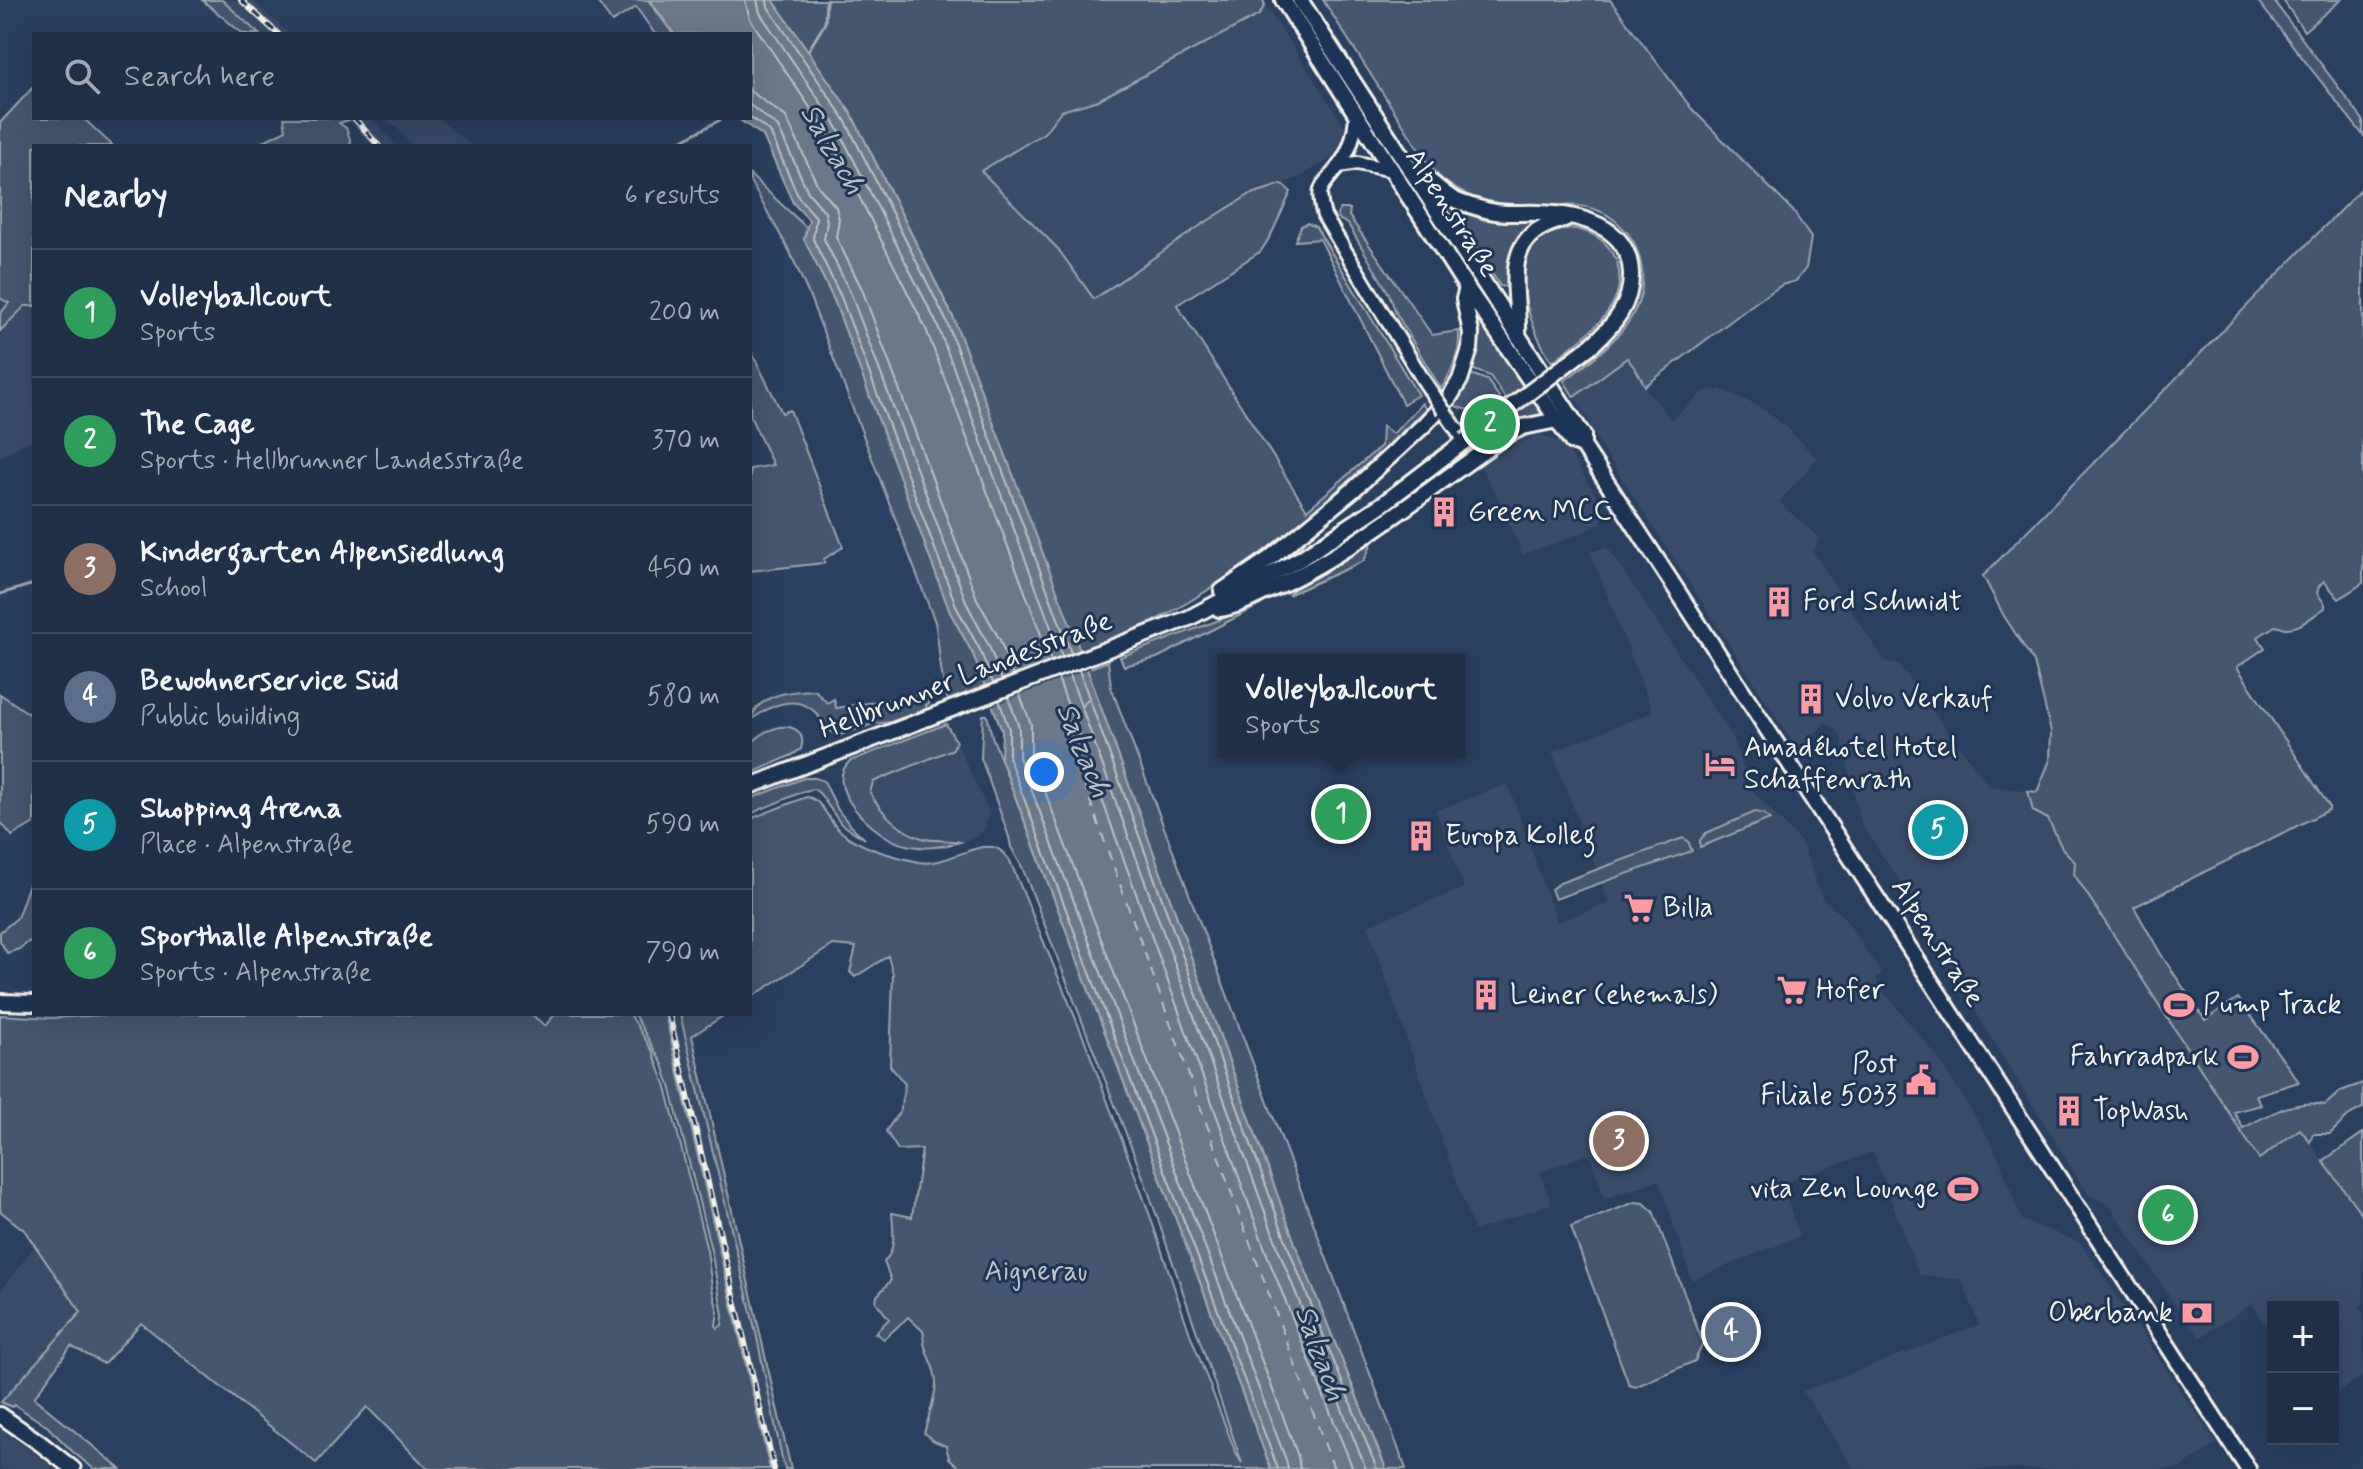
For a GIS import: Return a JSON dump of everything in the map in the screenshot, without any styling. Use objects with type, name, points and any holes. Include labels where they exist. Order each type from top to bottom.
[{"type":"main road","name":"Alpenstraße","points":[[1283,0],[1467,288],[1572,442],[1583,446]]},
{"type":"main road","name":"Alpenstraße","points":[[1300,0],[1583,435],[1583,446],[2248,1469]]},
{"type":"main road","name":"Hellbrunner Landesstraße","points":[[752,785],[1199,613],[1300,559],[1384,503],[1611,328],[1626,305],[1632,285],[1631,266],[1622,245],[1609,230],[1591,220],[1544,213],[1495,212],[1472,206],[1455,200],[1424,175],[1410,170]]},
{"type":"main road","points":[[1518,336],[1515,267],[1519,251],[1528,238],[1541,228],[1570,217]]},
{"type":"main road","name":"Hellbrunner Landesstraße","points":[[1199,613],[1215,596],[1269,559],[1353,490],[1449,398],[1460,380],[1470,349],[1471,333],[1464,299],[1467,288]]},
{"type":"main road","name":"Hellbrunner Landesstraße","points":[[1199,613],[1235,605],[1328,560],[1507,435],[1523,427],[1557,420]]},
{"type":"main road","points":[[0,1002],[32,1003]]},
{"type":"main road","points":[[0,1415],[73,1469]]},
{"type":"street","points":[[1356,115],[1353,142],[1339,166],[1321,187],[1320,201],[1324,216],[1422,378],[1465,441]]},
{"type":"street","points":[[1339,166],[1357,163],[1393,170]]},
{"type":"shaded area","points":[[222,0],[252,0],[287,32],[257,32]]},
{"type":"shaded area","points":[[1265,5],[1346,128],[1338,154],[1298,178],[1249,195],[1094,299],[1058,249],[981,171],[1044,133],[1061,111],[1098,100],[1259,15]]},
{"type":"shaded area","points":[[349,120],[374,120],[394,144],[370,144]]},
{"type":"shaded area","points":[[385,120],[440,120],[470,144],[410,144],[398,129]]},
{"type":"shaded area","points":[[0,293],[32,306],[32,439],[0,457]]},
{"type":"shaded area","points":[[1627,358],[1671,420],[1703,392],[1720,389],[1757,405],[1788,428],[1817,459],[1779,502],[1820,539],[1813,551],[1884,661],[1899,665],[1989,786],[2028,791],[2033,811],[2048,819],[2062,848],[2075,862],[2074,874],[2258,1158],[2300,1129],[2363,1216],[2363,1304],[2359,1307],[2363,1311],[2363,1376],[2339,1391],[2339,1301],[2267,1301],[2267,1327],[2252,1304],[2200,1338],[2192,1330],[2110,1206],[2088,1194],[1983,1025],[1919,909],[1862,826],[1840,734],[1826,722],[1798,751],[1592,432],[1589,420],[1574,397]]},
{"type":"shaded area","points":[[1538,435],[1558,441],[1571,455],[1606,512],[1601,523],[1582,533],[1522,555],[1500,502],[1480,465],[1525,439]]},
{"type":"shaded area","points":[[1609,549],[1732,736],[1752,790],[1801,842],[1822,898],[1845,918],[1882,974],[1876,977],[1879,986],[1936,1055],[1983,1129],[1996,1151],[2022,1220],[2079,1242],[2217,1444],[2181,1469],[1854,1469],[1803,1391],[1979,1325],[1962,1280],[1919,1275],[1873,1152],[1781,1184],[1800,1236],[1692,1280],[1659,1180],[1605,1199],[1589,1154],[1540,1172],[1551,1204],[1474,1231],[1367,925],[1464,888],[1436,810],[1508,784],[1557,922],[1609,903],[1552,751],[1653,712],[1590,552]]},
{"type":"shaded area","points":[[956,741],[989,812],[985,829],[978,836],[960,842],[920,838],[897,825],[880,810],[870,793],[873,782],[953,749]]},
{"type":"shaded area","points":[[665,1016],[680,1016],[756,1333],[785,1469],[770,1469]]},
{"type":"shaded area","points":[[35,1246],[81,1312],[1,1402],[0,1291]]},
{"type":"shaded area","points":[[0,1429],[49,1464],[52,1469],[0,1469]]},
{"type":"green space","points":[[202,0],[222,0],[257,32],[241,32]]},
{"type":"green space","points":[[596,0],[648,0],[672,32],[654,32],[636,7],[612,22]]},
{"type":"green space","points":[[773,0],[1263,0],[1265,5],[1259,15],[1098,100],[1061,111],[1044,133],[981,171],[1058,249],[1094,299],[1249,195],[1282,184],[1291,192],[1261,251],[1177,305],[1307,510],[1381,446],[1382,426],[1393,434],[1422,403],[1426,409],[1332,496],[1231,575],[1158,619],[1079,651],[953,317],[852,115]]},
{"type":"green space","points":[[1323,0],[1610,0],[1692,109],[1793,211],[1811,238],[1806,268],[1796,281],[1782,285],[1756,302],[1645,386],[1627,358],[1574,397],[1564,381],[1613,340],[1636,308],[1642,290],[1642,269],[1633,241],[1615,220],[1592,208],[1487,201],[1472,197],[1444,180],[1430,167]]},
{"type":"green space","points":[[2257,0],[2273,0],[2363,120],[2363,135]]},
{"type":"green space","points":[[2283,0],[2341,0],[2304,31]]},
{"type":"green space","points":[[32,88],[32,120],[85,120],[111,144],[32,144],[32,306],[25,306],[0,331],[0,314],[9,303],[0,298],[0,123]]},
{"type":"green space","points":[[284,120],[349,120],[339,123],[346,128],[351,142],[258,144],[286,130]]},
{"type":"green space","points":[[752,177],[807,228],[804,239],[834,300],[950,612],[973,654],[985,686],[948,700],[935,622],[790,252],[752,185]]},
{"type":"green space","points":[[2363,187],[2363,583],[2339,599],[2324,581],[2317,593],[2325,608],[2296,627],[2275,626],[2258,637],[2265,648],[2237,667],[2329,810],[2134,907],[2205,1020],[2238,998],[2299,1082],[2256,1095],[2261,1105],[2234,1112],[2243,1128],[2293,1106],[2325,1105],[2341,1091],[2363,1083],[2363,1108],[2351,1114],[2330,1134],[2313,1134],[2310,1142],[2300,1129],[2259,1159],[2074,874],[2075,862],[2062,848],[2048,819],[2033,811],[2028,791],[2037,792],[2050,760],[2051,732],[2034,662],[1983,576]]},
{"type":"green space","points":[[1340,209],[1350,209],[1349,216],[1432,335],[1459,331],[1455,361],[1441,389],[1348,224],[1337,215]]},
{"type":"green space","points":[[1454,209],[1484,220],[1531,221],[1535,224],[1517,243],[1508,287],[1500,286]]},
{"type":"green space","points":[[1307,223],[1316,227],[1418,395],[1403,404],[1320,239],[1295,241],[1301,226]]},
{"type":"green space","points":[[1570,228],[1591,234],[1607,245],[1615,258],[1619,275],[1618,291],[1603,318],[1552,362],[1533,325],[1527,304],[1525,265],[1533,248],[1547,235]]},
{"type":"green space","points":[[1476,311],[1546,413],[1544,417],[1523,424],[1490,376],[1469,368],[1473,313]]},
{"type":"green space","points":[[752,353],[782,413],[790,410],[843,547],[824,559],[824,563],[752,571],[752,469],[773,465],[752,420]]},
{"type":"green space","points":[[1468,373],[1487,380],[1502,401],[1499,404],[1512,420],[1480,445],[1468,428],[1493,408],[1471,411],[1451,402]]},
{"type":"green space","points":[[1374,538],[1364,561],[1288,595],[1331,569]]},
{"type":"green space","points":[[1262,604],[1157,658],[1124,666],[1120,657]]},
{"type":"green space","points":[[1108,661],[1111,687],[1406,1469],[1386,1469],[1297,1249],[1087,669]]},
{"type":"green space","points":[[815,690],[827,703],[834,699],[836,708],[925,694],[929,704],[926,705],[927,709],[890,722],[873,724],[837,736],[815,712],[799,703],[773,707],[752,720],[760,704],[786,693]]},
{"type":"green space","points":[[0,694],[32,718],[32,824],[12,836],[0,821]]},
{"type":"green space","name":"Aignerau","points":[[983,715],[987,715],[992,736],[1271,1469],[961,1469],[949,1458],[946,1446],[924,1433],[936,1382],[924,1344],[924,1332],[908,1317],[884,1339],[875,1333],[889,1319],[876,1302],[877,1296],[891,1280],[884,1262],[893,1246],[892,1213],[912,1217],[922,1149],[898,1150],[886,1131],[900,1111],[905,1084],[890,1066],[893,974],[888,956],[855,977],[850,972],[856,947],[833,945],[752,997],[752,818],[806,797],[816,801],[847,836],[887,854],[929,863],[987,847],[1000,850],[1010,861],[1085,1041],[1190,1334],[1242,1463],[1146,1185],[1022,867],[1011,847],[981,758]]},
{"type":"green space","points":[[946,724],[956,741],[953,749],[873,782],[870,793],[885,814],[906,831],[927,839],[960,842],[930,847],[899,843],[877,830],[854,808],[842,784],[843,772],[850,761]]},
{"type":"green space","points":[[779,727],[798,731],[802,738],[801,749],[752,773],[752,742],[765,732]]},
{"type":"green space","points":[[804,778],[824,781],[838,810],[865,839],[841,824],[814,789],[752,813],[752,798]]},
{"type":"green space","points":[[1755,812],[1770,819],[1700,847],[1700,840],[1706,833]]},
{"type":"green space","points":[[1683,838],[1688,841],[1692,851],[1555,899],[1551,889],[1560,883]]},
{"type":"green space","points":[[32,876],[32,939],[7,953],[0,941],[0,932],[17,918]]},
{"type":"green space","points":[[0,1015],[51,1018],[533,1016],[545,1026],[553,1016],[631,1016],[653,1052],[666,1087],[707,1250],[718,1328],[722,1325],[723,1315],[711,1250],[670,1086],[663,1065],[635,1016],[665,1016],[770,1469],[428,1469],[367,1407],[316,1463],[141,1323],[104,1364],[71,1346],[34,1398],[121,1469],[94,1469],[48,1427],[15,1405],[1,1402],[81,1312],[24,1230],[0,1211]]},
{"type":"green space","points":[[680,1016],[723,1016],[692,1036],[791,1469],[785,1469],[782,1458],[756,1333]]},
{"type":"green space","points":[[2363,1133],[2363,1216],[2323,1161]]},
{"type":"green space","points":[[1635,1202],[1644,1203],[1653,1211],[1703,1343],[1695,1361],[1635,1387],[1629,1385],[1571,1227]]},
{"type":"water","name":"Salzach","points":[[650,0],[773,0],[852,115],[953,317],[1087,669],[1297,1249],[1386,1469],[1271,1469],[1001,759],[1002,731],[973,654],[950,612],[834,300],[804,239],[809,220],[793,203],[763,136],[740,120],[752,120],[752,32],[673,32]]},
{"type":"pier","points":[[1083,650],[1091,668],[989,707],[982,688]]},
{"type":"waterway","points":[[808,51],[825,23],[826,0]]},
{"type":"waterway","points":[[675,144],[720,120]]},
{"type":"waterway","points":[[0,594],[32,585]]},
{"type":"ferry route","points":[[1088,699],[1074,723],[1072,751],[1334,1469]]},
{"type":"railway","points":[[241,0],[276,32]]},
{"type":"railway","points":[[356,120],[377,144]]},
{"type":"railway","points":[[669,1016],[774,1469]]},
{"type":"place","name":"The Cage","points":[[1490,424]]},
{"type":"place","name":"Green MCC","points":[[1444,512]]},
{"type":"place","name":"Ford Schmidt","points":[[1779,602]]},
{"type":"place","name":"Volvo Verkauf","points":[[1811,699]]},
{"type":"place","name":"Amadéhotel Hotel Schaffenrath","points":[[1720,764]]},
{"type":"place","name":"Volleyballcourt","points":[[1341,814]]},
{"type":"place","name":"Shopping Arena","points":[[1938,830]]},
{"type":"place","name":"Europa Kolleg","points":[[1421,836]]},
{"type":"place","name":"Billa","points":[[1639,908]]},
{"type":"place","name":"Hofer","points":[[1792,990]]},
{"type":"place","name":"Leiner (ehemals)","points":[[1486,995]]},
{"type":"place","name":"Pump Track","points":[[2179,1005]]},
{"type":"place","name":"Fahrradpark","points":[[2243,1057]]},
{"type":"place","name":"Post Filiale 5033","points":[[1921,1080]]},
{"type":"place","name":"TopWash","points":[[2069,1111]]},
{"type":"place","name":"Kindergarten Alpensiedlung","points":[[1619,1141]]},
{"type":"place","name":"vita Zen Lounge","points":[[1963,1189]]},
{"type":"place","name":"Sporthalle Alpenstraße","points":[[2168,1215]]},
{"type":"place","name":"Oberbank","points":[[2197,1313]]},
{"type":"place","name":"Bewohnerservice Süd","points":[[1731,1332]]}]
